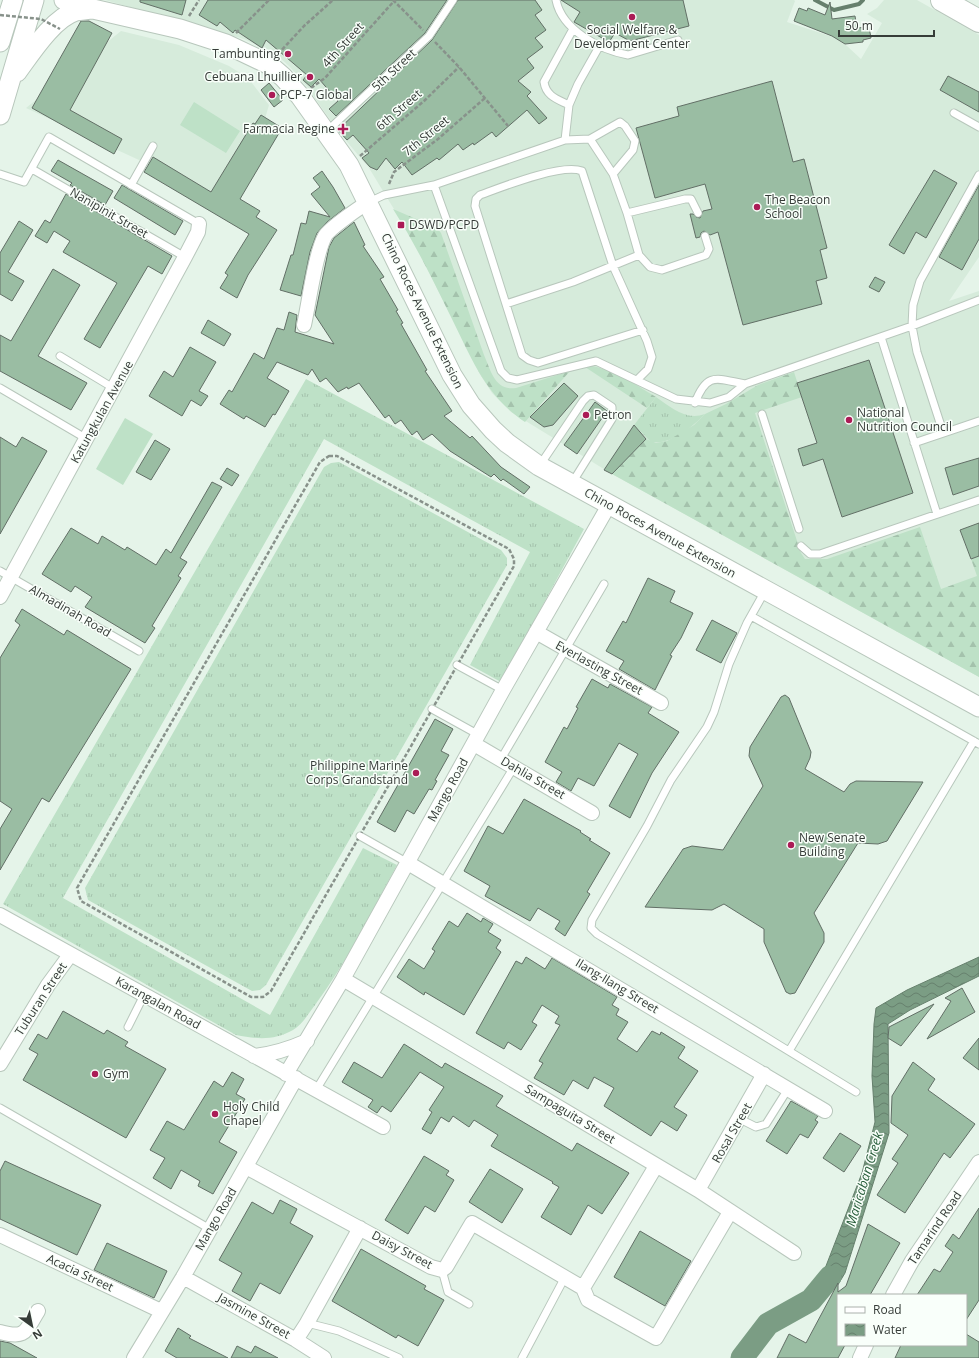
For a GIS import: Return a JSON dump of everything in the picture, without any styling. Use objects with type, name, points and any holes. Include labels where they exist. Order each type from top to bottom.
[{"type":"highway","points":[[942,0],[979,21]]},
{"type":"highway","points":[[972,0],[979,4]]},
{"type":"main road","points":[[0,115],[34,0]]},
{"type":"main road","name":"Chino Roces Avenue Extension","points":[[64,0],[93,9],[180,30],[226,44],[268,64],[300,96],[349,165],[369,202],[452,374],[471,405],[493,430],[511,446],[539,466],[609,506],[979,707]]},
{"type":"main road","points":[[0,42],[8,5]]},
{"type":"main road","points":[[9,84],[35,47],[64,18],[76,11],[93,9]]},
{"type":"street","points":[[304,325],[320,248],[326,234],[361,206],[369,202]]},
{"type":"street","name":"Katungkulan Avenue","points":[[0,597],[6,574],[87,439],[185,257],[198,232],[199,224]]},
{"type":"street","name":"Mango Road","points":[[134,1358],[161,1311],[183,1277],[246,1167],[307,1041],[477,740],[503,690],[609,506]]},
{"type":"street","name":"Everlasting Street","points":[[536,632],[661,703]]},
{"type":"street","name":"Dahlia Street","points":[[477,740],[501,760],[592,812]]},
{"type":"street","name":"Ilang-Ilang Street","points":[[408,863],[444,883],[825,1111]]},
{"type":"street","name":"Karangalan Road","points":[[0,915],[383,1127]]},
{"type":"street","name":"Tuburan Street","points":[[0,1064],[48,985],[70,955]]},
{"type":"street","name":"Sampaguita Street","points":[[343,979],[698,1190],[794,1253]]},
{"type":"street","points":[[254,1056],[285,1051],[307,1041]]},
{"type":"street","name":"Rosal Street","points":[[698,1190],[740,1119],[764,1074]]},
{"type":"street","name":"Tamarind Road","points":[[894,1294],[912,1261],[979,1162]]},
{"type":"street","points":[[583,1288],[656,1166]]},
{"type":"street","name":"Daisy Street","points":[[246,1167],[431,1267],[442,1270],[446,1267],[472,1223],[583,1288],[588,1300],[656,1338],[730,1212]]},
{"type":"street","points":[[296,1340],[360,1228]]},
{"type":"street","name":"Acacia Street","points":[[0,1235],[161,1311]]},
{"type":"street","name":"Jasmine Street","points":[[183,1277],[296,1340],[324,1358]]},
{"type":"street","points":[[0,1332],[15,1336],[21,1335],[27,1329],[38,1311]]},
{"type":"street","points":[[860,1358],[866,1346]]},
{"type":"lane","name":"5th Street","points":[[326,132],[429,36],[453,0]]},
{"type":"lane","points":[[556,0],[558,8],[573,29],[600,45],[628,55],[678,40]]},
{"type":"lane","points":[[569,104],[549,95],[545,91],[544,82],[573,29]]},
{"type":"lane","points":[[565,140],[569,104],[578,84],[600,45]]},
{"type":"lane","points":[[954,113],[979,127]]},
{"type":"lane","points":[[369,202],[388,194],[434,185],[565,140],[590,139],[620,122],[625,126],[635,141],[633,150],[613,174]]},
{"type":"lane","points":[[0,174],[24,182],[50,137],[199,224]]},
{"type":"lane","points":[[590,139],[613,174],[627,213],[639,254],[650,267],[662,270],[706,255],[708,249],[705,236]]},
{"type":"lane","points":[[131,185],[153,146]]},
{"type":"lane","name":"Nanipinit Street","points":[[32,169],[185,257]]},
{"type":"lane","points":[[637,380],[648,369],[652,357],[643,330],[613,266],[582,171],[577,169],[541,175],[480,195],[476,199],[475,206],[522,354],[529,360],[538,363],[643,330]]},
{"type":"lane","points":[[943,432],[917,352],[912,326],[913,305],[920,281],[979,175]]},
{"type":"lane","points":[[434,185],[501,371],[508,378],[517,380],[596,361],[676,399],[695,403],[710,403],[729,396],[745,384],[912,326],[979,300]]},
{"type":"lane","points":[[627,213],[685,199],[692,199],[698,213]]},
{"type":"lane","points":[[506,304],[573,282],[639,254]]},
{"type":"lane","points":[[881,337],[937,514]]},
{"type":"lane","points":[[60,356],[114,389]]},
{"type":"lane","points":[[695,403],[701,388],[709,381],[718,379],[745,384]]},
{"type":"lane","points":[[0,388],[87,439]]},
{"type":"lane","points":[[539,466],[583,401],[588,396],[594,394],[612,407],[612,420],[571,484]]},
{"type":"lane","points":[[762,414],[799,529]]},
{"type":"lane","points":[[914,442],[979,421]]},
{"type":"lane","points":[[802,546],[810,554],[820,554],[979,500]]},
{"type":"lane","name":"Almadinah Road","points":[[6,574],[139,651]]},
{"type":"lane","points":[[501,760],[604,584]]},
{"type":"lane","points":[[765,591],[751,616],[729,664],[714,712],[707,727],[671,780],[647,826],[591,924],[591,928],[597,934],[856,1092]]},
{"type":"lane","points":[[751,616],[977,742],[789,1051]]},
{"type":"lane","points":[[457,665],[503,690]]},
{"type":"lane","points":[[432,709],[477,740]]},
{"type":"lane","points":[[316,1090],[514,767]]},
{"type":"lane","points":[[360,836],[408,863]]},
{"type":"lane","points":[[128,1027],[144,995]]},
{"type":"lane","points":[[740,1119],[756,1127],[766,1124],[788,1089]]},
{"type":"lane","points":[[0,1108],[210,1229]]},
{"type":"lane","points":[[442,1270],[448,1292],[469,1304]]},
{"type":"lane","points":[[522,1358],[565,1277]]},
{"type":"lane","points":[[307,1323],[339,1331],[399,1358]]},
{"type":"path","points":[[226,44],[270,0]]},
{"type":"path","points":[[268,64],[304,26],[333,0]]},
{"type":"path","points":[[394,0],[459,67],[508,126]]},
{"type":"path","name":"4th Street","points":[[300,96],[325,78],[394,0]]},
{"type":"path","points":[[8,5],[60,29]]},
{"type":"path","name":"6th Street","points":[[349,165],[459,67]]},
{"type":"path","name":"7th Street","points":[[388,194],[390,180],[394,172],[438,139],[485,98]]},
{"type":"path","points":[[329,456],[337,456],[509,549],[514,559],[514,566],[432,709],[272,991],[263,997],[251,997],[81,901],[77,888],[320,462],[329,456]]},
{"type":"shaded area","points":[[105,0],[794,0],[795,1],[787,22],[833,37],[847,46],[861,59],[882,23],[867,14],[877,8],[884,0],[917,0],[979,35],[979,257],[949,301],[979,291],[979,677],[612,474],[511,412],[492,393],[481,376],[414,242],[369,168],[338,131],[308,88],[290,67],[277,55],[244,39]]},
{"type":"shaded area","points":[[121,31],[179,45],[229,66],[248,78],[269,105],[239,206],[26,108]]},
{"type":"green space","points":[[194,102],[240,131],[226,153],[180,125]]},
{"type":"green space","points":[[393,209],[437,228],[441,233],[484,355],[498,383],[509,388],[516,388],[570,371],[525,422],[498,399],[479,372],[422,259]]},
{"type":"green space","points":[[582,365],[602,368],[630,381],[656,397],[647,408]]},
{"type":"green space","points":[[794,372],[802,397],[755,413],[801,553],[805,559],[827,559],[920,527],[941,589],[977,576],[971,559],[979,556],[979,677],[612,474],[646,439],[656,443],[667,441],[694,425],[705,414],[726,404],[758,385]]},
{"type":"green space","points":[[306,379],[584,529],[501,682],[470,665],[530,552],[324,439],[63,898],[270,1015],[363,848],[397,865],[338,972],[305,1019],[296,1028],[286,1034],[258,1038],[236,1035],[3,904]]},
{"type":"green space","points":[[656,397],[679,412],[691,416],[705,414],[687,430],[673,438],[666,441],[651,442],[634,425]]},
{"type":"green space","points":[[125,418],[153,434],[123,485],[96,469]]},
{"type":"green space","points":[[339,462],[501,550],[507,558],[507,565],[266,985],[260,990],[252,991],[88,900],[85,888],[324,467],[331,463]]},
{"type":"water","points":[[979,957],[979,976],[910,1010],[888,1024],[889,1133],[845,1273],[839,1283],[815,1307],[805,1291],[821,1275],[826,1266],[862,1173],[875,1122],[872,1076],[876,1008],[907,990]]},
{"type":"building","points":[[140,0],[186,0],[182,15],[140,2]]},
{"type":"building","points":[[208,0],[447,0],[425,33],[336,116],[329,109],[338,101],[319,79],[311,87],[303,80],[307,75],[266,40],[262,48],[235,30],[233,33],[220,22],[217,26],[199,15]]},
{"type":"building","points":[[458,0],[535,0],[542,10],[535,15],[546,30],[535,38],[543,47],[527,59],[534,68],[518,81],[531,92],[527,96],[547,118],[539,124],[527,110],[496,137],[492,132],[474,145],[473,143],[463,150],[458,144],[439,160],[437,158],[412,175],[402,162],[395,169],[386,158],[377,170],[370,167],[362,158],[369,153],[353,135],[347,140],[338,130],[432,40]]},
{"type":"building","name":"Social Welfare & Development Center","points":[[561,0],[683,0],[689,26],[630,41],[615,33],[609,42],[574,22],[580,12]]},
{"type":"building","points":[[830,2],[832,19],[855,16],[857,28],[869,27],[871,38],[863,40],[863,42],[845,44],[832,36],[794,21],[799,8],[807,11],[808,8],[825,15]]},
{"type":"building","points":[[81,21],[89,21],[112,33],[70,110],[122,139],[114,154],[32,108]]},
{"type":"building","points":[[948,76],[979,92],[979,112],[940,90]]},
{"type":"building","points":[[772,81],[793,162],[804,159],[827,248],[820,250],[827,278],[816,281],[822,304],[743,325],[718,232],[710,235],[704,231],[701,233],[700,237],[696,238],[690,214],[700,218],[703,211],[712,209],[705,184],[655,198],[636,128],[679,116],[677,107]]},
{"type":"building","name":"PCP-7 Global","points":[[269,83],[283,100],[274,107],[261,90]]},
{"type":"building","points":[[261,115],[282,128],[240,199],[260,211],[256,217],[277,230],[248,275],[237,298],[220,288],[228,275],[225,273],[249,234],[144,172],[153,157],[211,192],[253,123],[255,124]]},
{"type":"building","points":[[58,160],[113,191],[105,205],[70,185],[72,183],[51,171]]},
{"type":"building","points":[[934,170],[957,183],[926,238],[916,232],[904,254],[889,245]]},
{"type":"building","points":[[322,171],[345,208],[327,222],[317,233],[310,252],[301,296],[280,290],[291,255],[293,255],[301,223],[306,224],[309,211],[330,217],[311,194],[320,187],[313,178]]},
{"type":"building","points":[[122,185],[183,221],[175,235],[114,198]]},
{"type":"building","points":[[979,185],[979,239],[962,270],[939,257]]},
{"type":"building","points":[[66,194],[172,256],[162,274],[148,266],[100,348],[84,339],[117,283],[63,252],[70,241],[54,231],[47,243],[35,236],[45,220],[50,223]]},
{"type":"building","points":[[19,221],[33,230],[8,272],[24,281],[12,301],[0,294],[0,253]]},
{"type":"building","points":[[354,222],[365,245],[363,246],[384,277],[380,279],[398,310],[396,311],[403,323],[401,324],[427,370],[425,371],[452,411],[444,416],[470,438],[472,436],[501,467],[530,487],[524,494],[503,479],[501,481],[494,474],[491,477],[450,451],[432,434],[423,440],[417,431],[412,435],[401,420],[395,424],[389,415],[385,418],[359,383],[338,392],[326,378],[320,382],[312,369],[308,375],[277,362],[267,378],[289,391],[275,415],[273,414],[265,427],[246,416],[244,419],[220,404],[229,390],[232,392],[254,353],[264,359],[277,328],[284,330],[289,312],[297,315],[295,332],[334,344],[315,315],[329,247],[334,238]]},
{"type":"building","points":[[53,269],[80,285],[38,356],[87,383],[71,410],[0,371],[0,335],[11,341]]},
{"type":"building","points":[[875,277],[885,282],[879,292],[869,287]]},
{"type":"building","points":[[208,320],[231,334],[224,346],[201,333]]},
{"type":"building","points":[[190,347],[216,362],[199,391],[208,396],[201,406],[191,400],[182,416],[149,396],[164,371],[173,377]]},
{"type":"building","name":"National Nutrition Council","points":[[869,360],[913,493],[842,517],[823,459],[803,466],[798,449],[817,443],[797,383]]},
{"type":"building","points":[[564,383],[578,396],[553,425],[544,427],[530,417]]},
{"type":"building","points":[[595,402],[607,411],[577,454],[564,445]]},
{"type":"building","points":[[634,425],[646,439],[612,474],[604,470]]},
{"type":"building","points":[[0,437],[16,447],[22,437],[47,451],[0,534]]},
{"type":"building","points":[[155,440],[170,449],[151,480],[136,472]]},
{"type":"building","points":[[979,458],[979,486],[953,495],[945,468]]},
{"type":"building","points":[[227,468],[239,475],[232,486],[220,479]]},
{"type":"building","points":[[212,482],[222,487],[180,558],[187,562],[178,576],[181,578],[152,626],[155,628],[145,643],[85,607],[92,597],[75,586],[71,592],[42,574],[71,528],[98,544],[102,536],[125,550],[127,547],[156,565],[166,549],[171,553]]},
{"type":"building","points":[[979,523],[979,556],[971,559],[960,530]]},
{"type":"building","points":[[648,578],[675,591],[670,602],[693,613],[681,638],[670,655],[672,656],[655,690],[619,669],[624,661],[606,651],[623,621],[626,623]]},
{"type":"building","points":[[22,609],[64,635],[67,630],[131,669],[49,802],[42,798],[0,870],[0,829],[12,809],[0,801],[0,658],[20,625],[15,621]]},
{"type":"building","points":[[712,620],[737,633],[721,663],[696,650]]},
{"type":"building","points":[[592,679],[608,688],[610,684],[652,707],[648,713],[679,732],[652,773],[630,818],[609,806],[638,754],[619,743],[594,786],[578,778],[571,791],[556,782],[562,772],[545,762],[564,727],[567,729],[578,708],[576,707]]},
{"type":"building","name":"New Senate Building","points":[[785,695],[789,698],[811,752],[805,769],[844,792],[850,784],[856,781],[923,782],[887,841],[878,844],[858,843],[814,913],[824,933],[824,942],[795,993],[790,994],[786,992],[764,942],[764,929],[724,904],[712,910],[645,907],[683,849],[692,846],[723,850],[763,786],[749,756],[750,747],[781,697]]},
{"type":"building","name":"Philippine Marine Corps Grandstand","points":[[435,719],[453,729],[441,751],[449,755],[435,780],[437,781],[432,790],[429,789],[414,814],[407,810],[395,832],[377,822]]},
{"type":"building","points":[[524,799],[581,831],[580,832],[591,839],[589,840],[610,853],[587,892],[590,894],[565,936],[555,929],[560,921],[538,908],[530,921],[485,896],[490,886],[464,871],[488,826],[503,834]]},
{"type":"building","points":[[467,913],[481,922],[483,918],[493,924],[488,932],[501,940],[496,948],[501,952],[464,1015],[425,992],[424,995],[397,977],[409,959],[424,969],[435,951],[432,949],[449,921],[458,927]]},
{"type":"building","points":[[526,957],[545,969],[552,958],[617,997],[612,1005],[619,1009],[616,1015],[628,1022],[617,1039],[637,1052],[652,1031],[660,1035],[661,1032],[685,1047],[678,1058],[698,1071],[674,1107],[687,1115],[677,1131],[661,1121],[651,1136],[604,1106],[614,1088],[594,1077],[588,1089],[573,1080],[564,1095],[534,1078],[543,1063],[539,1061],[560,1025],[555,1023],[559,1016],[542,1005],[532,1022],[537,1025],[521,1050],[508,1042],[504,1049],[476,1033],[516,961],[522,964]]},
{"type":"building","points":[[962,988],[975,1012],[927,1039],[951,1001],[945,998]]},
{"type":"building","points":[[934,1004],[901,1046],[888,1038],[889,1027]]},
{"type":"building","name":"Gym","points":[[63,1011],[104,1034],[107,1030],[128,1042],[125,1046],[166,1069],[126,1138],[23,1080],[38,1054],[29,1049],[38,1034],[47,1039]]},
{"type":"building","points":[[979,1038],[979,1070],[963,1058]]},
{"type":"building","points":[[404,1044],[442,1068],[445,1063],[503,1096],[496,1106],[572,1151],[577,1143],[629,1173],[602,1214],[588,1205],[571,1235],[541,1217],[559,1187],[491,1146],[498,1135],[474,1120],[469,1127],[453,1116],[449,1122],[441,1117],[431,1134],[422,1129],[432,1112],[429,1110],[444,1087],[420,1072],[391,1112],[382,1106],[377,1113],[368,1107],[373,1100],[342,1082],[354,1062],[382,1078]]},
{"type":"building","points":[[913,1062],[935,1079],[928,1090],[975,1124],[950,1158],[944,1153],[905,1213],[877,1195],[898,1163],[892,1159],[908,1135],[891,1123],[892,1096]]},
{"type":"building","points":[[232,1072],[244,1079],[236,1094],[245,1099],[219,1142],[237,1152],[213,1194],[198,1186],[200,1181],[181,1170],[171,1189],[153,1178],[165,1158],[150,1150],[167,1121],[184,1130],[214,1081],[223,1087]]},
{"type":"building","points":[[791,1101],[818,1116],[815,1120],[818,1122],[808,1138],[800,1134],[787,1154],[766,1141]]},
{"type":"building","points":[[840,1133],[861,1146],[844,1172],[823,1158]]},
{"type":"building","points":[[424,1156],[449,1171],[446,1175],[454,1180],[435,1212],[425,1206],[408,1234],[385,1220]]},
{"type":"building","points":[[5,1161],[101,1205],[77,1255],[0,1219],[0,1171]]},
{"type":"building","points":[[490,1169],[523,1189],[502,1223],[469,1202]]},
{"type":"building","points":[[280,1200],[297,1209],[290,1223],[313,1236],[280,1294],[260,1283],[250,1301],[232,1291],[242,1273],[219,1260],[252,1202],[273,1214]]},
{"type":"building","points":[[979,1208],[979,1300],[967,1318],[967,1294],[918,1294],[934,1269],[940,1272],[953,1252],[945,1246],[953,1234],[959,1239]]},
{"type":"building","points":[[868,1224],[900,1243],[871,1294],[837,1294],[837,1346],[844,1346],[838,1358],[777,1358],[789,1334],[806,1343],[838,1283],[838,1292],[846,1286]]},
{"type":"building","points":[[640,1231],[691,1261],[665,1306],[614,1277]]},
{"type":"building","points":[[107,1243],[167,1271],[154,1298],[94,1270]]},
{"type":"building","points":[[361,1249],[426,1286],[424,1289],[444,1300],[418,1346],[398,1335],[396,1338],[332,1301]]},
{"type":"building","points":[[178,1328],[191,1336],[189,1338],[228,1358],[177,1358],[165,1351]]},
{"type":"building","points":[[967,1335],[979,1342],[979,1358],[895,1358],[901,1346],[967,1346]]},
{"type":"building","points":[[0,1341],[10,1343],[37,1358],[0,1358]]},
{"type":"building","points":[[237,1346],[251,1353],[255,1346],[278,1358],[231,1358]]},
{"type":"waterway","points":[[815,0],[834,10],[859,4],[863,0]]},
{"type":"waterway","name":"Maricaban Creek","points":[[742,1358],[768,1324],[811,1300],[830,1277]]},
{"type":"place","name":"Social Welfare & Development Center","points":[[632,17]]},
{"type":"place","name":"Tambunting","points":[[288,54]]},
{"type":"place","name":"Cebuana Lhuillier","points":[[310,77]]},
{"type":"place","name":"PCP-7 Global","points":[[272,95]]},
{"type":"place","name":"Farmacia Regine","points":[[343,129]]},
{"type":"place","name":"The Beacon School","points":[[757,207]]},
{"type":"place","name":"DSWD/PCPD","points":[[401,225]]},
{"type":"place","name":"Petron","points":[[586,415]]},
{"type":"place","name":"National Nutrition Council","points":[[849,420]]},
{"type":"place","name":"Philippine Marine Corps Grandstand","points":[[416,773]]},
{"type":"place","name":"New Senate Building","points":[[791,845]]},
{"type":"place","name":"Gym","points":[[95,1074]]},
{"type":"place","name":"Holy Child Chapel","points":[[215,1114]]}]
